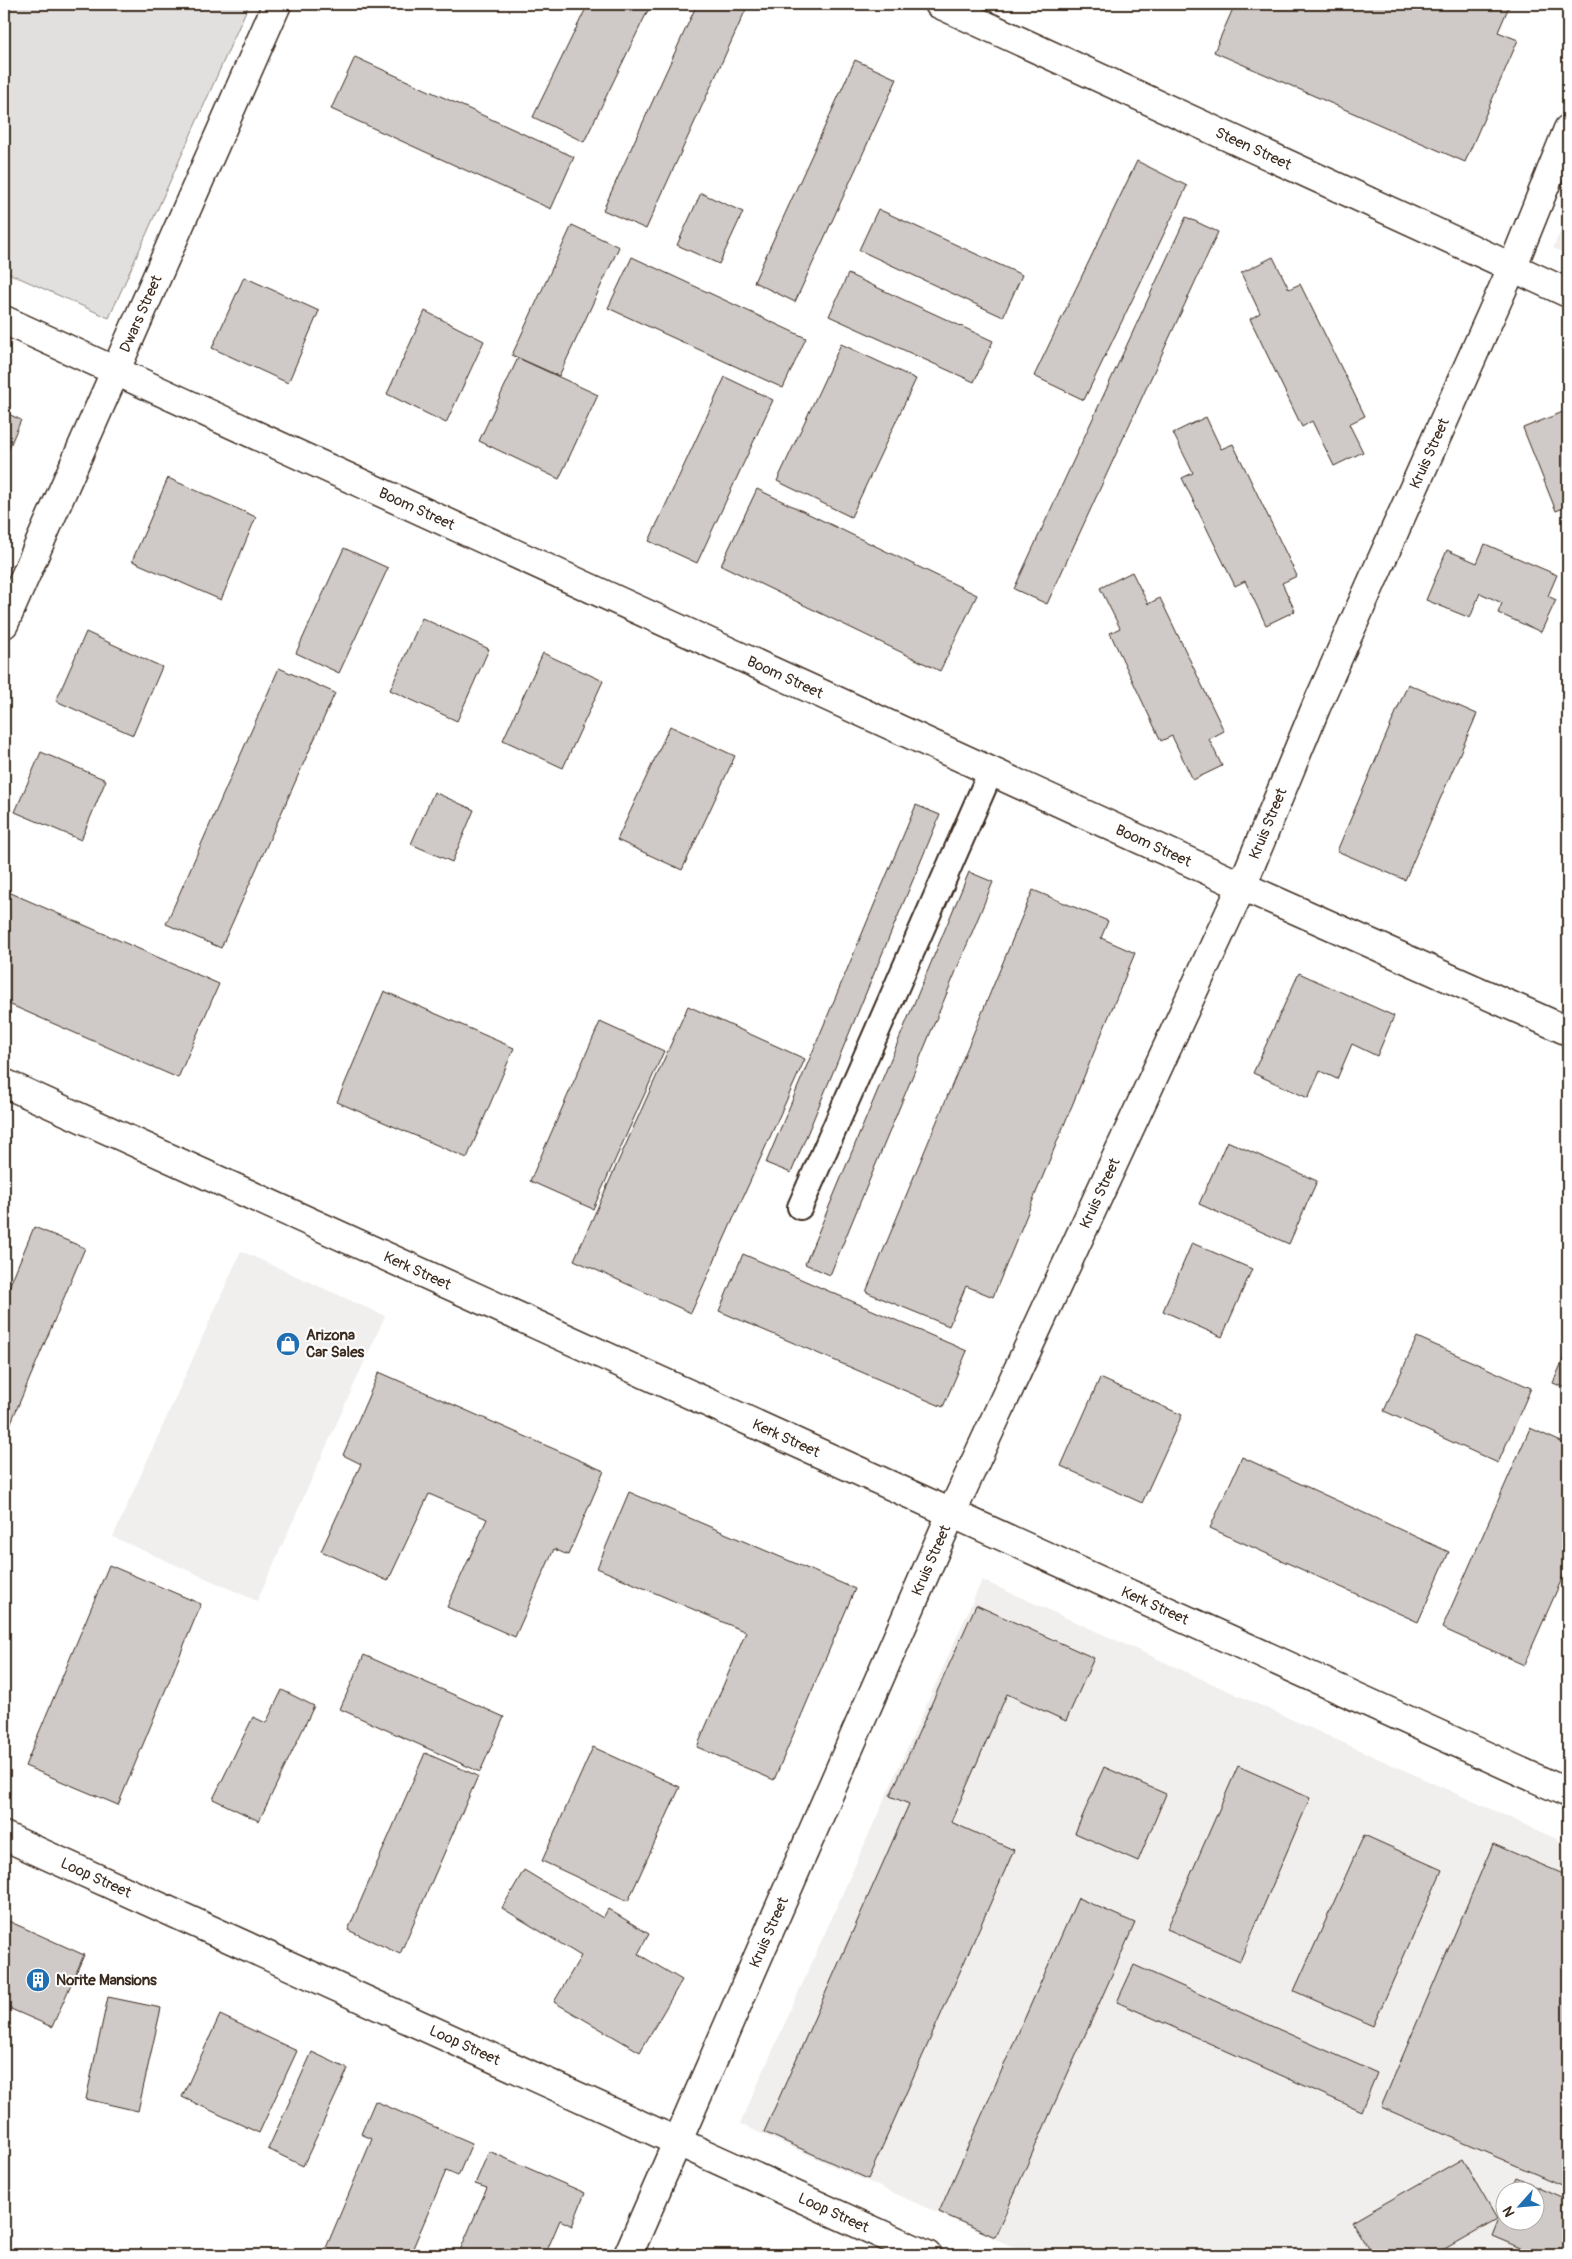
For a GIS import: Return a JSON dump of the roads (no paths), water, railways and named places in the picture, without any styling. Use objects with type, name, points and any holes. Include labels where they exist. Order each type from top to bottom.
[{"type":"street","name":"Dwars Street","points":[[4,624],[277,4]]},
{"type":"street","name":"Steen Street","points":[[939,4],[1568,293]]},
{"type":"street","name":"Kruis Street","points":[[628,2255],[952,1512],[1242,886],[1316,706],[1512,268],[1568,129]]},
{"type":"street","name":"Boom Street","points":[[4,320],[1242,886],[1568,1031]]},
{"type":"street","name":"Kerk Street","points":[[4,1083],[1568,1793]]},
{"type":"street","name":"Loop Street","points":[[4,1836],[927,2255]]},
{"type":"lane","points":[[800,1207],[991,771]]},
{"type":"place","name":"Arizona Car Sales","points":[[288,1344]]},
{"type":"place","name":"Norite Mansions","points":[[38,1980]]}]
